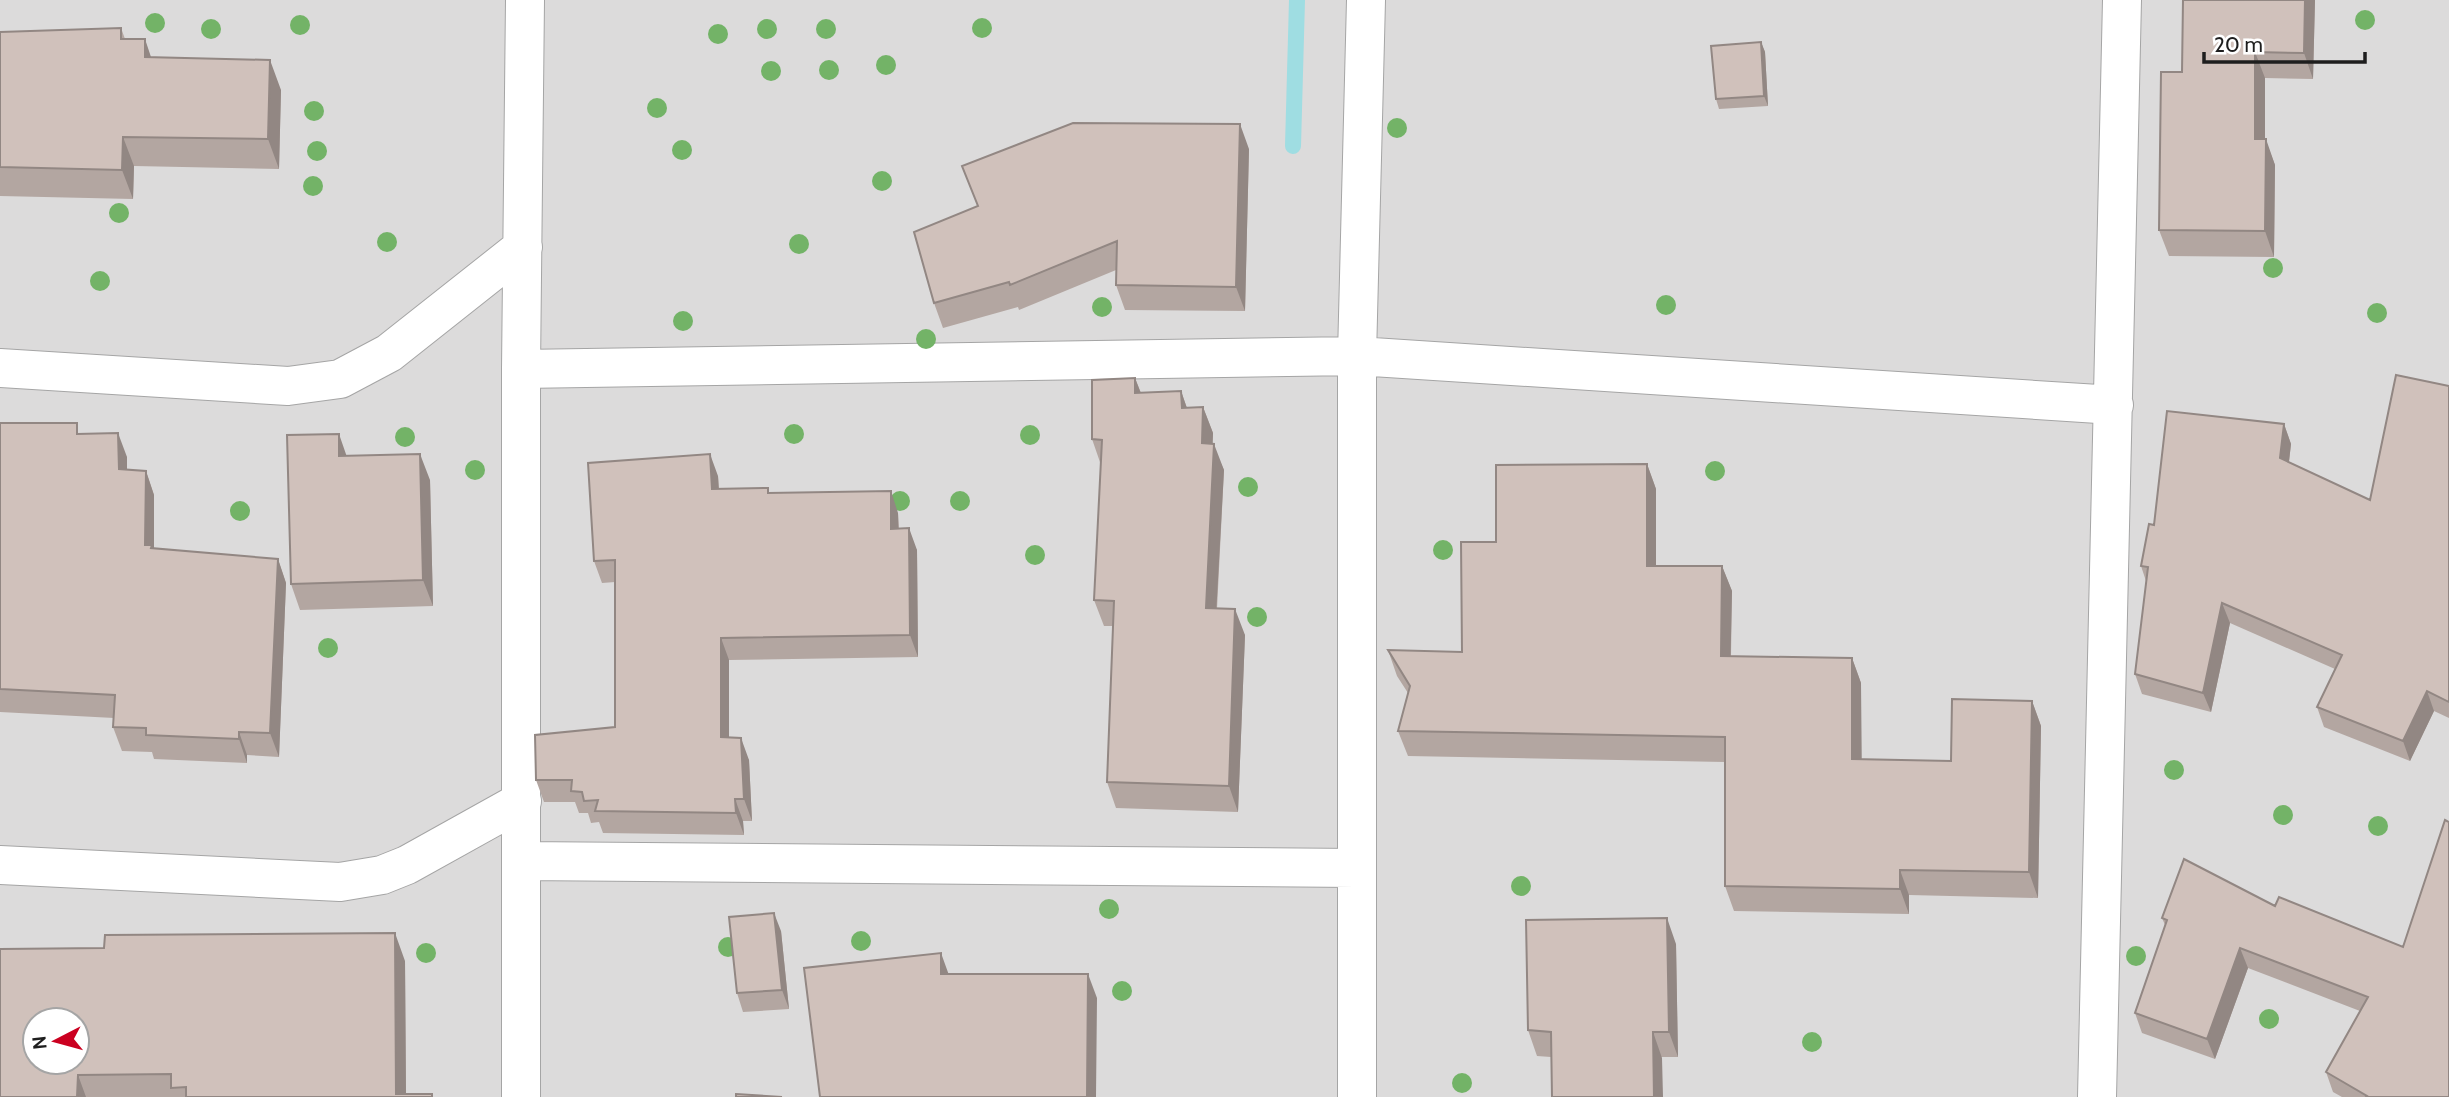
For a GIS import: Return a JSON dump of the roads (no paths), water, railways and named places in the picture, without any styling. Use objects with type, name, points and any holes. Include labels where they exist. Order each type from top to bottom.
[{"type":"street","points":[[521,1097],[521,369],[525,0]]},
{"type":"street","points":[[1357,1097],[1357,356],[1366,0]]},
{"type":"street","points":[[2097,1097],[2122,0]]},
{"type":"street","points":[[0,368],[289,386],[340,379],[389,354],[523,247]]},
{"type":"street","points":[[521,369],[1357,356],[2114,405]]},
{"type":"street","points":[[0,865],[340,882],[382,875],[407,865],[522,801]]},
{"type":"street","points":[[522,861],[1355,868]]},
{"type":"waterway","points":[[1293,146],[1297,0]]}]
